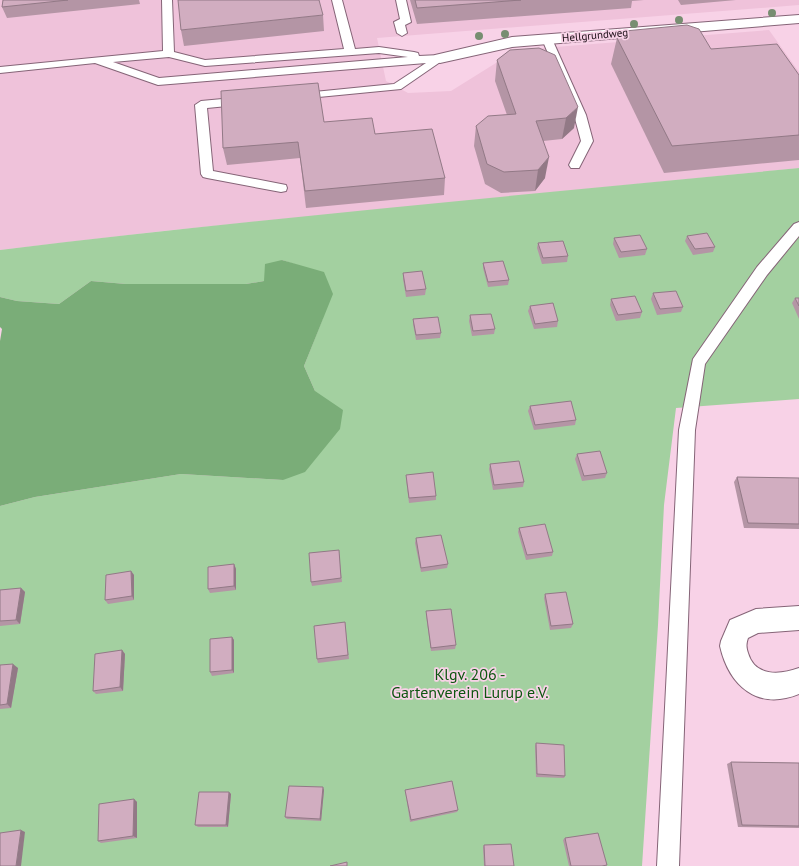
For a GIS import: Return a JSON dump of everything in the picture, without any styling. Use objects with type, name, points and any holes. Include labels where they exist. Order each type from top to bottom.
[{"type":"street","name":"Hellgrundweg","points":[[440,58],[512,42],[799,19]]},
{"type":"street","points":[[799,618],[756,621],[739,629],[733,645],[738,664],[751,679],[768,687],[788,686],[799,681]]},
{"type":"lane","points":[[168,0],[169,54]]},
{"type":"lane","points":[[337,0],[350,52]]},
{"type":"lane","points":[[400,0],[406,22],[399,22],[402,33]]},
{"type":"lane","points":[[547,39],[580,115],[587,141],[575,165]]},
{"type":"lane","points":[[0,70],[169,54],[205,64],[380,50],[440,58]]},
{"type":"lane","points":[[96,60],[158,82],[440,58]]},
{"type":"lane","points":[[287,97],[397,87],[440,58]]},
{"type":"lane","points":[[256,100],[201,105],[207,174],[281,188]]},
{"type":"lane","points":[[668,866],[688,430],[698,363],[758,277],[799,227]]},
{"type":"shaded area","points":[[0,0],[799,0],[799,5],[377,38],[386,81],[408,93],[451,91],[517,50],[769,30],[799,72],[799,168],[163,231],[0,250]]},
{"type":"shaded area","points":[[282,260],[324,272],[333,294],[304,366],[315,391],[343,410],[340,429],[305,472],[283,480],[181,474],[35,497],[0,506],[0,341],[2,329],[0,327],[0,297],[17,301],[59,304],[91,281],[126,284],[246,284],[264,281],[265,264]]},
{"type":"green space","name":"Klgv. 206 - Gartenverein Lurup e.V.","points":[[799,168],[799,399],[676,408],[664,505],[658,625],[642,866],[0,866],[0,506],[35,497],[181,474],[283,480],[315,391],[304,366],[323,318],[297,265],[282,260],[264,281],[246,284],[126,284],[91,281],[59,304],[17,301],[0,297],[0,250],[300,217]]},
{"type":"building","points":[[3,0],[68,0],[2,7]]},
{"type":"building","points":[[178,0],[319,0],[323,15],[181,30]]},
{"type":"building","points":[[415,0],[521,0],[417,8]]},
{"type":"building","points":[[687,25],[699,29],[711,49],[777,44],[799,75],[799,135],[672,146],[617,38],[625,31]]},
{"type":"building","points":[[539,48],[555,55],[578,107],[566,118],[536,121],[549,157],[538,170],[504,172],[487,164],[476,126],[488,116],[516,114],[497,60],[510,50]]},
{"type":"building","points":[[318,83],[324,122],[372,118],[375,134],[432,129],[445,178],[305,191],[298,142],[223,148],[221,91]]},
{"type":"building","points":[[707,233],[715,247],[695,249],[687,236]]},
{"type":"building","points":[[640,235],[647,249],[621,252],[614,238]]},
{"type":"building","points":[[563,241],[568,256],[543,258],[538,243]]},
{"type":"building","points":[[503,261],[509,280],[488,282],[483,263]]},
{"type":"building","points":[[422,271],[426,289],[406,291],[403,273]]},
{"type":"building","points":[[676,291],[683,307],[660,309],[653,293]]},
{"type":"building","points":[[635,296],[642,312],[618,315],[611,299]]},
{"type":"building","points":[[795,298],[799,298],[799,306]]},
{"type":"building","points":[[553,303],[558,321],[535,324],[530,306]]},
{"type":"building","points":[[491,314],[495,329],[473,331],[470,315]]},
{"type":"building","points":[[438,317],[441,333],[416,335],[413,319]]},
{"type":"building","points":[[571,401],[576,420],[535,425],[530,406]]},
{"type":"building","points":[[600,451],[607,473],[584,476],[577,454]]},
{"type":"building","points":[[519,461],[524,482],[494,485],[490,464]]},
{"type":"building","points":[[433,472],[436,496],[409,498],[406,475]]},
{"type":"building","points":[[737,477],[799,478],[799,524],[748,523]]},
{"type":"building","points":[[545,524],[553,552],[527,555],[519,528]]},
{"type":"building","points":[[441,535],[448,564],[421,568],[416,538]]},
{"type":"building","points":[[339,550],[341,578],[311,582],[309,553]]},
{"type":"building","points":[[234,564],[234,586],[208,589],[208,567]]},
{"type":"building","points":[[131,571],[132,596],[105,600],[106,575]]},
{"type":"building","points":[[21,588],[16,620],[0,621],[0,590]]},
{"type":"building","points":[[566,592],[573,624],[551,626],[545,594]]},
{"type":"building","points":[[451,609],[456,645],[431,648],[426,611]]},
{"type":"building","points":[[345,622],[348,655],[317,659],[314,626]]},
{"type":"building","points":[[232,637],[232,670],[210,672],[210,639]]},
{"type":"building","points":[[122,650],[120,687],[93,691],[95,654]]},
{"type":"building","points":[[13,664],[7,704],[0,705],[0,665]]},
{"type":"building","points":[[536,743],[564,745],[565,776],[537,774]]},
{"type":"building","points":[[731,762],[799,763],[799,826],[742,825]]},
{"type":"building","points":[[452,781],[458,810],[411,820],[405,790]]},
{"type":"building","points":[[289,786],[323,787],[320,819],[285,817]]},
{"type":"building","points":[[199,792],[229,792],[226,825],[195,825]]},
{"type":"building","points":[[134,799],[133,836],[98,841],[99,804]]},
{"type":"building","points":[[21,830],[16,866],[0,866],[0,833]]},
{"type":"building","points":[[598,833],[607,865],[571,866],[565,838]]},
{"type":"building","points":[[511,844],[514,866],[485,866],[484,845]]},
{"type":"building","points":[[347,862],[347,866],[330,866]]}]
